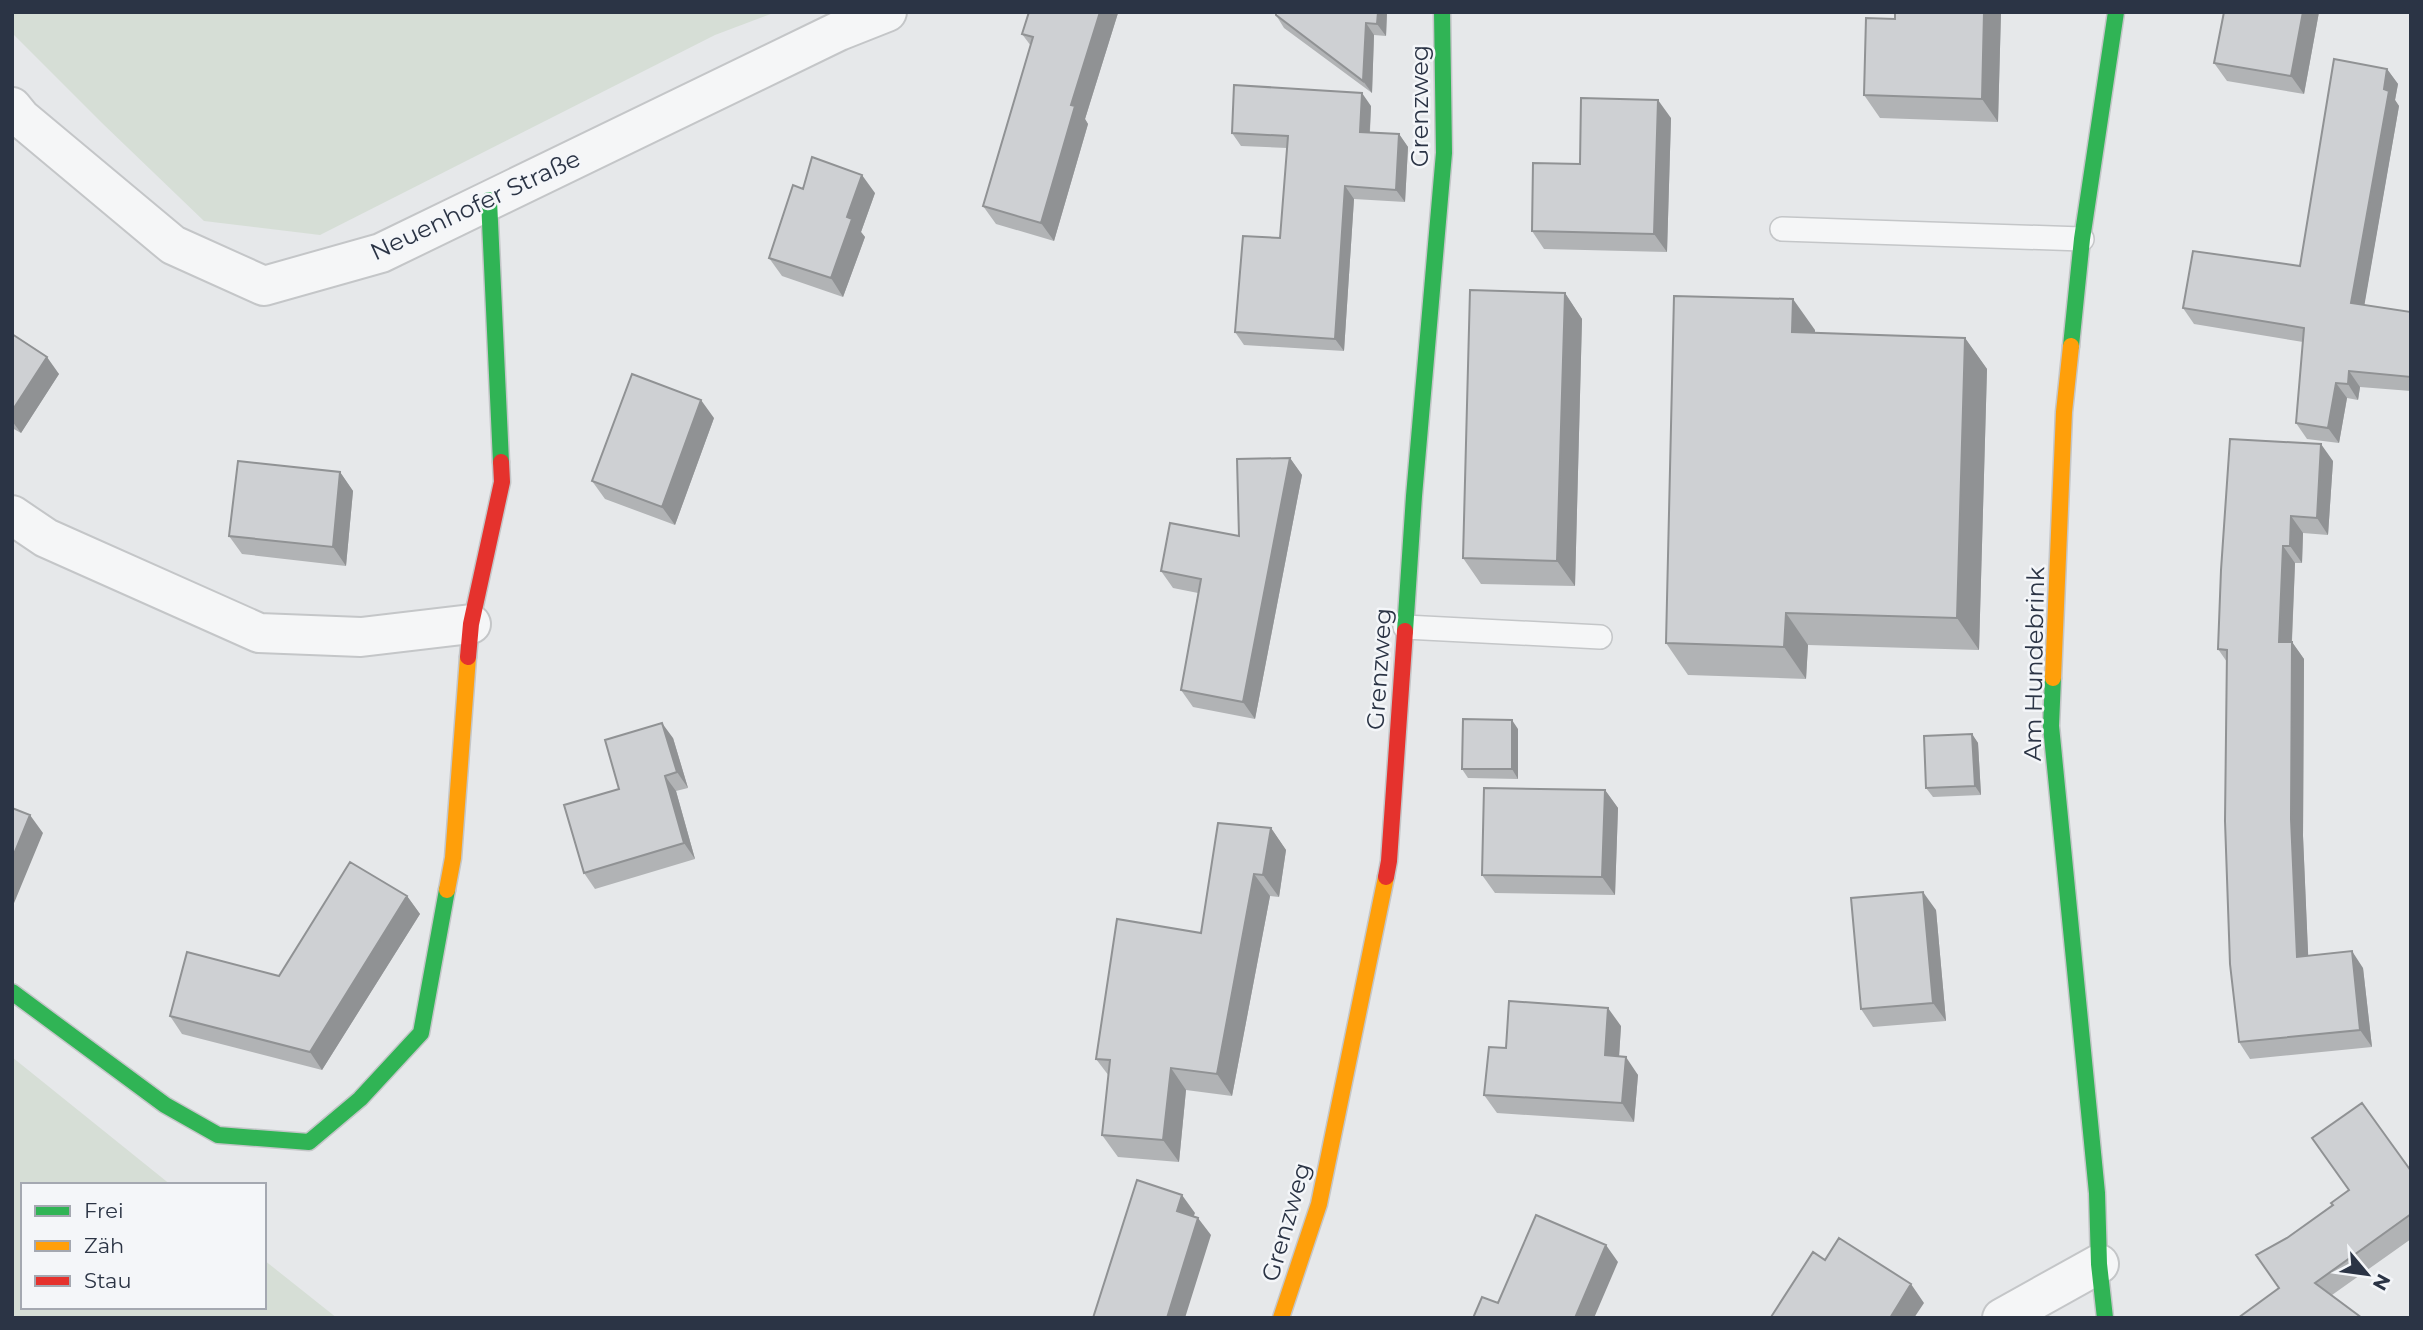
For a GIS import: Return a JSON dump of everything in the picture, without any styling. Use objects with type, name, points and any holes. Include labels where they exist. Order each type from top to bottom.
[{"type":"street","name":"Neuenhofer Straße","points":[[12,107],[21,118],[173,245],[264,286],[381,253],[839,31],[887,12]]},
{"type":"street","name":"Grenzweg","points":[[1281,1318],[1319,1204],[1389,861],[1414,496],[1444,153],[1442,12]]},
{"type":"street","name":"Am Hundebrink","points":[[2105,1318],[2099,1264],[2097,1193],[2051,726],[2064,412],[2082,239],[2116,12]]},
{"type":"street","points":[[12,992],[165,1105],[218,1135],[309,1142],[360,1099],[421,1033],[453,858],[471,624],[502,482],[489,200]]},
{"type":"street","points":[[12,515],[46,538],[259,633],[360,637],[471,624]]},
{"type":"street","points":[[2002,1318],[2099,1264]]},
{"type":"lane","points":[[1782,229],[2082,239]]},
{"type":"lane","points":[[1405,627],[1600,638]]},
{"type":"shaded area","points":[[12,12],[776,12],[715,35],[320,235],[204,221],[12,33]]},
{"type":"shaded area","points":[[12,1057],[169,1183],[21,1183],[21,1309],[266,1309],[266,1262],[337,1318],[12,1318]]},
{"type":"building","points":[[1029,12],[1100,12],[1071,105],[1075,106],[1041,223],[983,206],[1033,37],[1022,34]]},
{"type":"building","points":[[1276,12],[1378,12],[1377,24],[1366,23],[1363,81],[1276,15]]},
{"type":"building","points":[[1895,12],[1984,12],[1982,99],[1864,95],[1866,18],[1895,19]]},
{"type":"building","points":[[2224,12],[2303,12],[2291,76],[2214,63]]},
{"type":"building","points":[[2334,59],[2387,69],[2384,89],[2389,91],[2351,303],[2411,312],[2411,377],[2349,371],[2348,384],[2336,383],[2328,428],[2296,423],[2304,328],[2183,308],[2193,251],[2300,266]]},
{"type":"building","points":[[1234,85],[1362,93],[1360,132],[1399,134],[1396,190],[1345,186],[1335,339],[1235,332],[1243,236],[1280,238],[1288,136],[1232,133]]},
{"type":"building","points":[[1581,98],[1658,100],[1654,234],[1532,231],[1533,163],[1580,164]]},
{"type":"building","points":[[812,157],[862,175],[847,217],[852,219],[831,278],[769,258],[793,185],[803,189]]},
{"type":"building","points":[[1470,290],[1565,293],[1557,561],[1463,558]]},
{"type":"building","points":[[1674,296],[1793,299],[1792,332],[1965,338],[1957,618],[1786,613],[1784,647],[1666,643]]},
{"type":"building","points":[[12,334],[47,357],[12,411]]},
{"type":"building","points":[[632,374],[701,400],[662,507],[592,481]]},
{"type":"building","points":[[2230,439],[2321,444],[2317,518],[2291,516],[2290,546],[2283,546],[2279,642],[2292,642],[2291,819],[2297,957],[2352,951],[2360,1030],[2239,1042],[2230,964],[2225,821],[2227,650],[2218,649]]},
{"type":"building","points":[[1290,458],[1243,702],[1181,690],[1201,579],[1161,571],[1170,523],[1239,536],[1237,459]]},
{"type":"building","points":[[238,461],[340,472],[333,547],[229,536]]},
{"type":"building","points":[[1463,719],[1512,720],[1512,769],[1462,769]]},
{"type":"building","points":[[662,723],[677,772],[665,776],[684,843],[584,873],[564,805],[619,789],[605,740]]},
{"type":"building","points":[[1972,734],[1975,786],[1926,788],[1924,736]]},
{"type":"building","points":[[1484,788],[1605,790],[1602,877],[1482,875]]},
{"type":"building","points":[[12,808],[30,815],[12,859]]},
{"type":"building","points":[[1218,823],[1271,828],[1263,875],[1254,874],[1217,1074],[1171,1068],[1163,1140],[1102,1135],[1110,1060],[1096,1059],[1117,919],[1201,933]]},
{"type":"building","points":[[350,862],[407,896],[310,1052],[170,1016],[187,952],[279,976]]},
{"type":"building","points":[[1923,892],[1933,1003],[1861,1009],[1851,898]]},
{"type":"building","points":[[1509,1001],[1608,1008],[1605,1055],[1626,1057],[1622,1103],[1484,1095],[1489,1047],[1506,1048]]},
{"type":"building","points":[[2362,1103],[2411,1171],[2411,1214],[2315,1283],[2362,1318],[2238,1318],[2279,1288],[2256,1255],[2287,1238],[2349,1190],[2312,1138]]},
{"type":"building","points":[[1137,1180],[1182,1195],[1177,1211],[1198,1218],[1167,1318],[1093,1318]]},
{"type":"building","points":[[1536,1215],[1606,1245],[1575,1318],[1473,1318],[1482,1297],[1498,1303]]},
{"type":"building","points":[[1839,1238],[1911,1284],[1890,1318],[1771,1317],[1813,1252],[1825,1260]]},
{"type":"traffic: fast","points":[[1405,631],[1444,153],[1442,12]]},
{"type":"traffic: fast","points":[[2071,346],[2082,239],[2116,12]]},
{"type":"traffic: fast","points":[[489,200],[501,462]]},
{"type":"traffic: fast","points":[[2053,678],[2051,726],[2097,1193],[2099,1264],[2105,1318]]},
{"type":"traffic: fast","points":[[12,992],[165,1105],[218,1135],[309,1142],[360,1099],[421,1033],[447,890]]},
{"type":"traffic: slow","points":[[2053,678],[2064,412],[2071,346]]},
{"type":"traffic: slow","points":[[447,890],[453,858],[468,657]]},
{"type":"traffic: slow","points":[[1281,1318],[1319,1204],[1386,877]]},
{"type":"traffic: jam","points":[[468,657],[471,624],[502,482],[501,462]]},
{"type":"traffic: jam","points":[[1386,877],[1405,631]]}]
